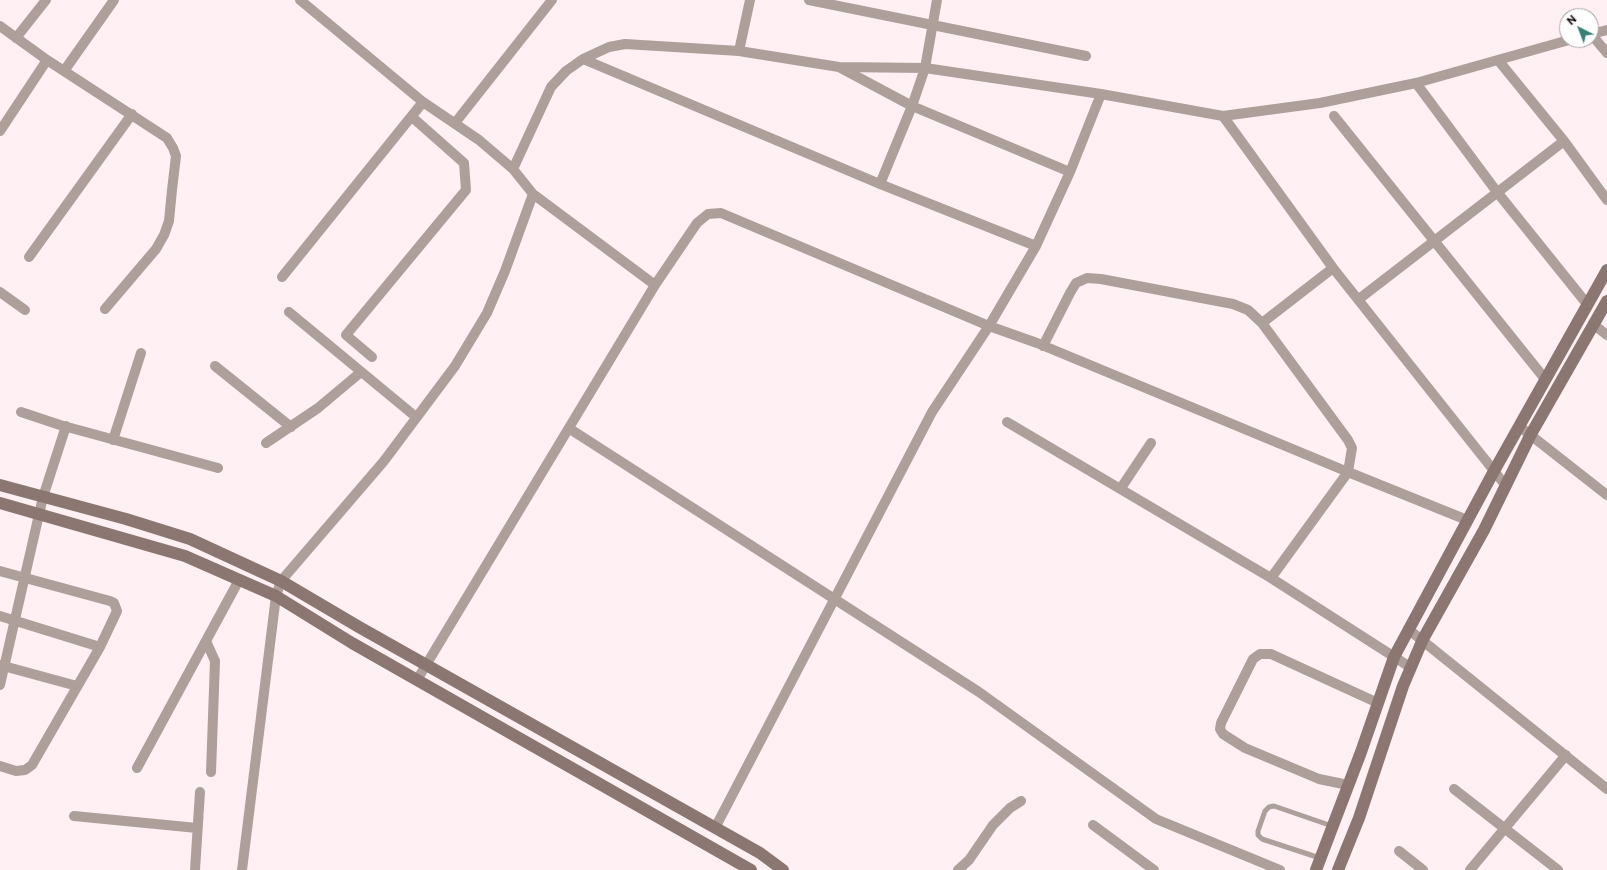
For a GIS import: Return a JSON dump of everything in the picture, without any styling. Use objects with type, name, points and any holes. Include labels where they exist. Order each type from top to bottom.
[{"type":"street","points":[[16,38],[46,0]]},
{"type":"street","points":[[64,71],[114,0]]},
{"type":"street","points":[[300,0],[423,102],[479,140],[510,167],[532,194],[656,285]]},
{"type":"street","points":[[455,123],[552,0]]},
{"type":"street","points":[[739,52],[750,0]]},
{"type":"street","points":[[809,0],[1086,56]]},
{"type":"street","points":[[880,184],[912,106],[925,68],[937,0]]},
{"type":"street","points":[[0,26],[47,60],[167,138],[176,156],[169,220],[164,235],[156,249],[105,309]]},
{"type":"street","points":[[510,167],[551,87],[566,71],[583,59],[608,47],[625,44],[739,52],[839,67],[925,68],[1102,94],[1223,116],[1320,103],[1416,83],[1559,43]]},
{"type":"street","points":[[1599,44],[1607,53]]},
{"type":"street","points":[[583,59],[880,184],[1036,246]]},
{"type":"street","points":[[0,131],[47,60]]},
{"type":"street","points":[[1498,60],[1564,141],[1607,200]]},
{"type":"street","points":[[839,67],[912,106],[1070,172]]},
{"type":"street","points":[[1416,83],[1497,192],[1587,304]]},
{"type":"street","points":[[715,828],[932,412],[988,326],[1036,246],[1070,172],[1102,94]]},
{"type":"street","points":[[282,277],[423,102]]},
{"type":"street","points":[[29,257],[132,114]]},
{"type":"street","points":[[1223,116],[1333,268],[1506,486]]},
{"type":"street","points":[[1334,116],[1545,379]]},
{"type":"street","points":[[372,356],[346,336],[466,190],[464,163],[412,117]]},
{"type":"street","points":[[1359,299],[1564,141]]},
{"type":"street","points":[[242,870],[276,596],[281,581],[384,461],[455,366],[487,312],[505,271],[532,194]]},
{"type":"street","points":[[417,680],[656,285],[697,223],[708,214],[721,213],[988,326],[1043,346],[1468,520]]},
{"type":"street","points":[[1262,323],[1333,268]]},
{"type":"street","points":[[1316,870],[1394,656],[1494,471],[1607,270]]},
{"type":"street","points":[[1043,346],[1076,283],[1088,278],[1101,279],[1233,304],[1248,310],[1262,323],[1348,440],[1352,448],[1348,472],[1271,578]]},
{"type":"street","points":[[0,292],[25,310]]},
{"type":"street","points":[[1338,870],[1359,818],[1410,667],[1422,639],[1484,530],[1531,434],[1607,301]]},
{"type":"street","points":[[289,312],[416,417]]},
{"type":"street","points":[[1593,324],[1607,335]]},
{"type":"street","points":[[113,440],[141,353]]},
{"type":"street","points":[[215,366],[291,427]]},
{"type":"street","points":[[266,443],[318,408],[361,372]]},
{"type":"street","points":[[21,412],[113,440],[218,468]]},
{"type":"street","points":[[1007,422],[1271,578],[1410,667]]},
{"type":"street","points":[[0,685],[3,666],[16,620],[43,497],[66,426]]},
{"type":"street","points":[[1519,426],[1607,495]]},
{"type":"street","points":[[570,429],[978,692],[1156,819],[1280,870]]},
{"type":"street","points":[[1120,488],[1151,443]]},
{"type":"street","points":[[0,485],[126,519],[190,539],[281,581],[760,853],[783,870]]},
{"type":"street","points":[[0,503],[185,556],[276,596],[352,643],[751,870]]},
{"type":"street","points":[[0,571],[114,603],[117,611],[100,647],[76,686],[32,765],[25,770],[16,771],[0,766]]},
{"type":"street","points":[[137,768],[239,580]]},
{"type":"street","points":[[0,616],[100,647]]},
{"type":"street","points":[[1408,629],[1607,789]]},
{"type":"street","points":[[206,641],[214,662],[211,772]]},
{"type":"street","points":[[1348,785],[1319,779],[1245,748],[1223,734],[1220,729],[1221,723],[1253,659],[1260,654],[1271,654],[1378,703]]},
{"type":"street","points":[[3,666],[76,686]]},
{"type":"street","points":[[1470,870],[1566,756]]},
{"type":"street","points":[[1454,789],[1558,870]]},
{"type":"street","points":[[195,870],[200,792]]},
{"type":"street","points":[[958,870],[969,860],[993,825],[1010,808],[1021,801]]},
{"type":"street","points":[[74,816],[197,828]]},
{"type":"street","points":[[1093,825],[1154,870]]},
{"type":"street","points":[[1399,851],[1424,870]]},
{"type":"lane","points":[[1320,858],[1262,839],[1258,835],[1258,831],[1269,807],[1274,806],[1332,826]]}]
